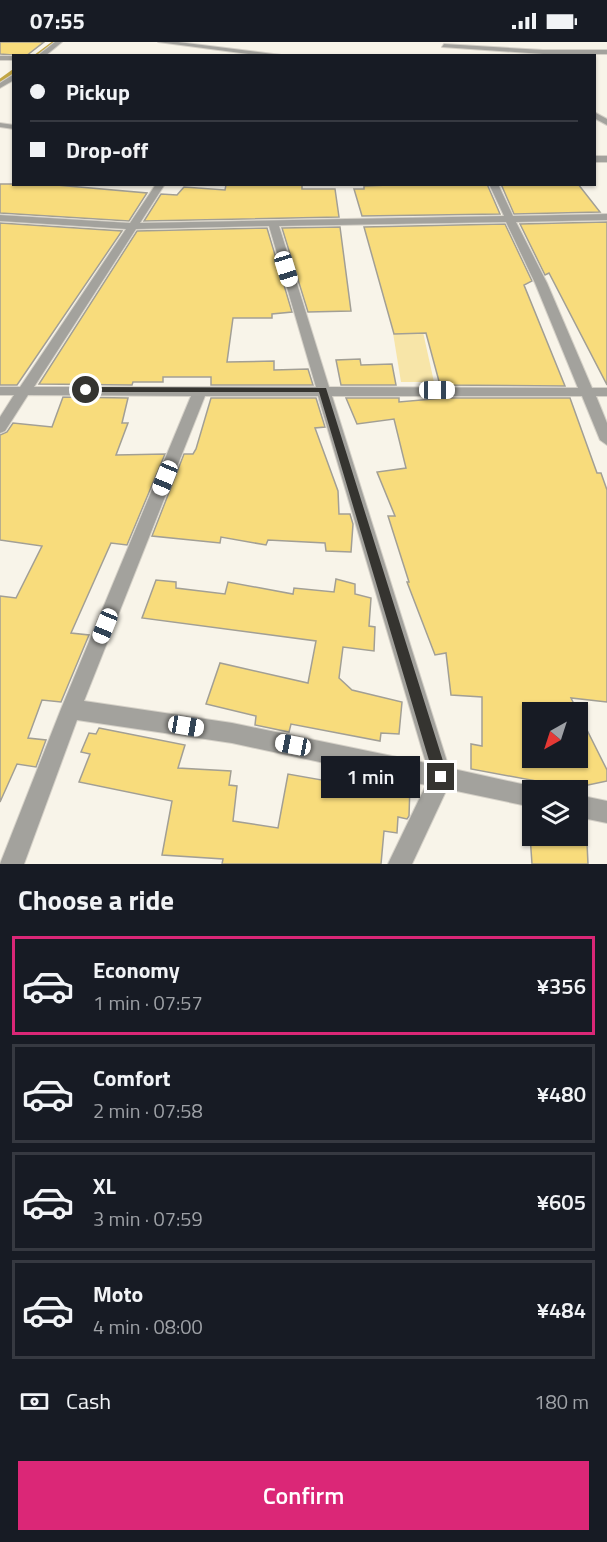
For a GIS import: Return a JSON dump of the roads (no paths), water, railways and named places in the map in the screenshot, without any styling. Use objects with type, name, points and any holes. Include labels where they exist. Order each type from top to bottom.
[{"type":"street","points":[[43,54],[59,42]]},
{"type":"street","points":[[161,42],[256,54]]},
{"type":"street","points":[[534,42],[545,54]]},
{"type":"street","points":[[442,44],[495,52],[545,54],[607,52]]},
{"type":"street","points":[[596,112],[607,123]]},
{"type":"street","points":[[0,428],[160,186]]},
{"type":"street","points":[[494,186],[607,440]]},
{"type":"street","points":[[0,218],[133,226],[607,217]]},
{"type":"street","points":[[273,224],[441,777],[400,864]]},
{"type":"street","points":[[12,864],[71,709],[200,390]]},
{"type":"street","points":[[0,391],[607,392]]},
{"type":"street","points":[[71,709],[232,733],[522,794]]},
{"type":"street","points":[[588,808],[607,812]]},
{"type":"waterway","points":[[39,54],[55,42]]},
{"type":"waterway","points":[[0,81],[12,72]]}]
